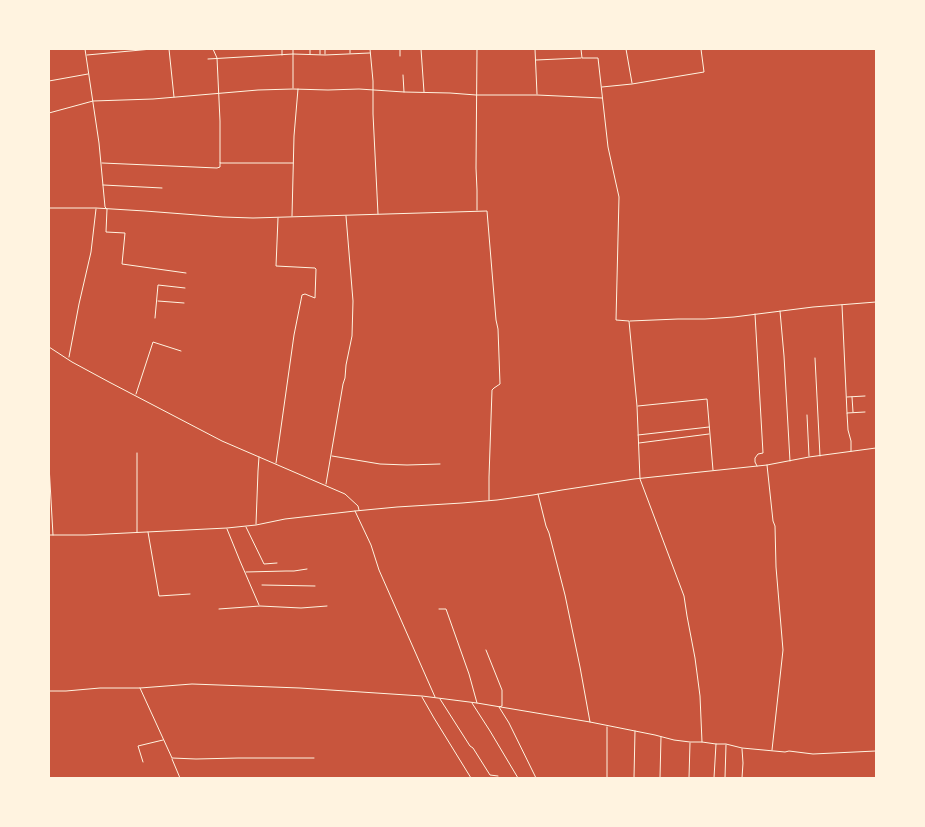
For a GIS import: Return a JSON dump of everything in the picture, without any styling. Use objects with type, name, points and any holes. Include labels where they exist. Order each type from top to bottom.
[{"type":"street","points":[[85,49],[100,143],[105,207],[107,209],[106,232],[125,233],[122,264],[186,272]]},
{"type":"street","points":[[86,56],[152,49]]},
{"type":"street","points":[[169,49],[174,97]]},
{"type":"street","points":[[101,163],[220,167],[220,121],[217,58],[213,49]]},
{"type":"street","points":[[282,49],[282,55]]},
{"type":"street","points":[[293,49],[293,89]]},
{"type":"street","points":[[310,49],[310,54]]},
{"type":"street","points":[[320,49],[320,55]]},
{"type":"street","points":[[325,49],[325,54]]},
{"type":"street","points":[[370,49],[374,90],[373,114],[378,214]]},
{"type":"street","points":[[400,49],[400,56]]},
{"type":"street","points":[[421,49],[424,92]]},
{"type":"street","points":[[477,49],[477,210]]},
{"type":"street","points":[[535,49],[537,94]]},
{"type":"street","points":[[582,49],[582,58]]},
{"type":"street","points":[[626,49],[632,84]]},
{"type":"street","points":[[601,87],[632,84],[704,72],[701,49]]},
{"type":"street","points":[[208,59],[294,54],[320,55],[370,52]]},
{"type":"street","points":[[536,60],[598,58],[608,147],[619,197],[616,320],[629,321],[734,317],[780,310],[876,302]]},
{"type":"street","points":[[49,81],[88,74]]},
{"type":"street","points":[[403,75],[404,92]]},
{"type":"street","points":[[49,113],[93,101],[153,99],[218,92],[293,89],[374,90],[476,95],[537,94],[602,98]]},
{"type":"street","points":[[292,216],[294,136],[298,89]]},
{"type":"street","points":[[220,162],[293,163]]},
{"type":"street","points":[[103,185],[162,188]]},
{"type":"street","points":[[49,208],[96,208],[223,217],[278,217],[477,210],[487,211],[498,329],[500,371],[500,384],[492,390],[488,477],[489,500]]},
{"type":"street","points":[[68,358],[91,252],[96,208]]},
{"type":"street","points":[[326,485],[352,336],[353,300],[346,215]]},
{"type":"street","points":[[276,464],[294,334],[302,295],[305,294],[315,298],[316,269],[276,266],[278,217]]},
{"type":"street","points":[[155,318],[158,285],[185,288]]},
{"type":"street","points":[[157,300],[184,303]]},
{"type":"street","points":[[842,304],[848,430],[851,441],[851,451]]},
{"type":"street","points":[[780,310],[790,461]]},
{"type":"street","points":[[755,314],[763,453],[758,454],[755,458],[757,466]]},
{"type":"street","points":[[629,321],[637,406],[640,479],[684,596],[700,696],[702,742]]},
{"type":"street","points":[[136,395],[153,342],[181,351]]},
{"type":"street","points":[[49,347],[72,362],[222,441],[345,494],[358,506],[359,510]]},
{"type":"street","points":[[815,358],[820,456]]},
{"type":"street","points":[[852,396],[853,412]]},
{"type":"street","points":[[846,397],[865,396]]},
{"type":"street","points":[[637,406],[707,399],[713,470]]},
{"type":"street","points":[[847,413],[865,412]]},
{"type":"street","points":[[807,415],[809,457]]},
{"type":"street","points":[[638,435],[709,427]]},
{"type":"street","points":[[638,443],[710,434]]},
{"type":"street","points":[[49,535],[86,535],[227,528],[256,525],[359,510],[462,503],[538,494],[595,484],[767,465],[809,457],[876,448]]},
{"type":"street","points":[[137,453],[137,532]]},
{"type":"street","points":[[331,455],[380,464],[440,464]]},
{"type":"street","points":[[256,525],[259,457]]},
{"type":"street","points":[[49,465],[54,535]]},
{"type":"street","points":[[767,465],[773,521],[775,526],[776,567],[782,650],[772,750]]},
{"type":"street","points":[[538,494],[565,595],[590,722]]},
{"type":"street","points":[[355,511],[371,545],[379,570],[436,697]]},
{"type":"street","points":[[246,526],[264,564],[277,563]]},
{"type":"street","points":[[227,528],[260,606]]},
{"type":"street","points":[[148,531],[159,596],[190,594]]},
{"type":"street","points":[[245,572],[294,571],[307,569]]},
{"type":"street","points":[[262,585],[315,586]]},
{"type":"street","points":[[219,609],[260,606],[301,608],[327,606]]},
{"type":"street","points":[[439,609],[446,608],[469,674],[477,703]]},
{"type":"street","points":[[486,650],[502,690],[502,706],[499,707]]},
{"type":"street","points":[[49,691],[100,688],[140,688],[192,684],[436,697],[590,722],[690,742],[726,744],[742,748],[813,754],[876,751]]},
{"type":"street","points":[[140,688],[180,778]]},
{"type":"street","points":[[422,696],[471,778]]},
{"type":"street","points":[[440,698],[490,775],[498,776]]},
{"type":"street","points":[[471,703],[490,730],[518,778]]},
{"type":"street","points":[[499,707],[509,723],[536,778]]},
{"type":"street","points":[[607,726],[608,778]]},
{"type":"street","points":[[634,778],[635,731]]},
{"type":"street","points":[[660,778],[661,736]]},
{"type":"street","points":[[143,762],[138,746],[164,740]]},
{"type":"street","points":[[689,778],[690,742]]},
{"type":"street","points":[[714,778],[716,744]]},
{"type":"street","points":[[725,778],[726,744]]},
{"type":"street","points":[[742,748],[742,778]]},
{"type":"street","points":[[172,758],[314,758]]}]
